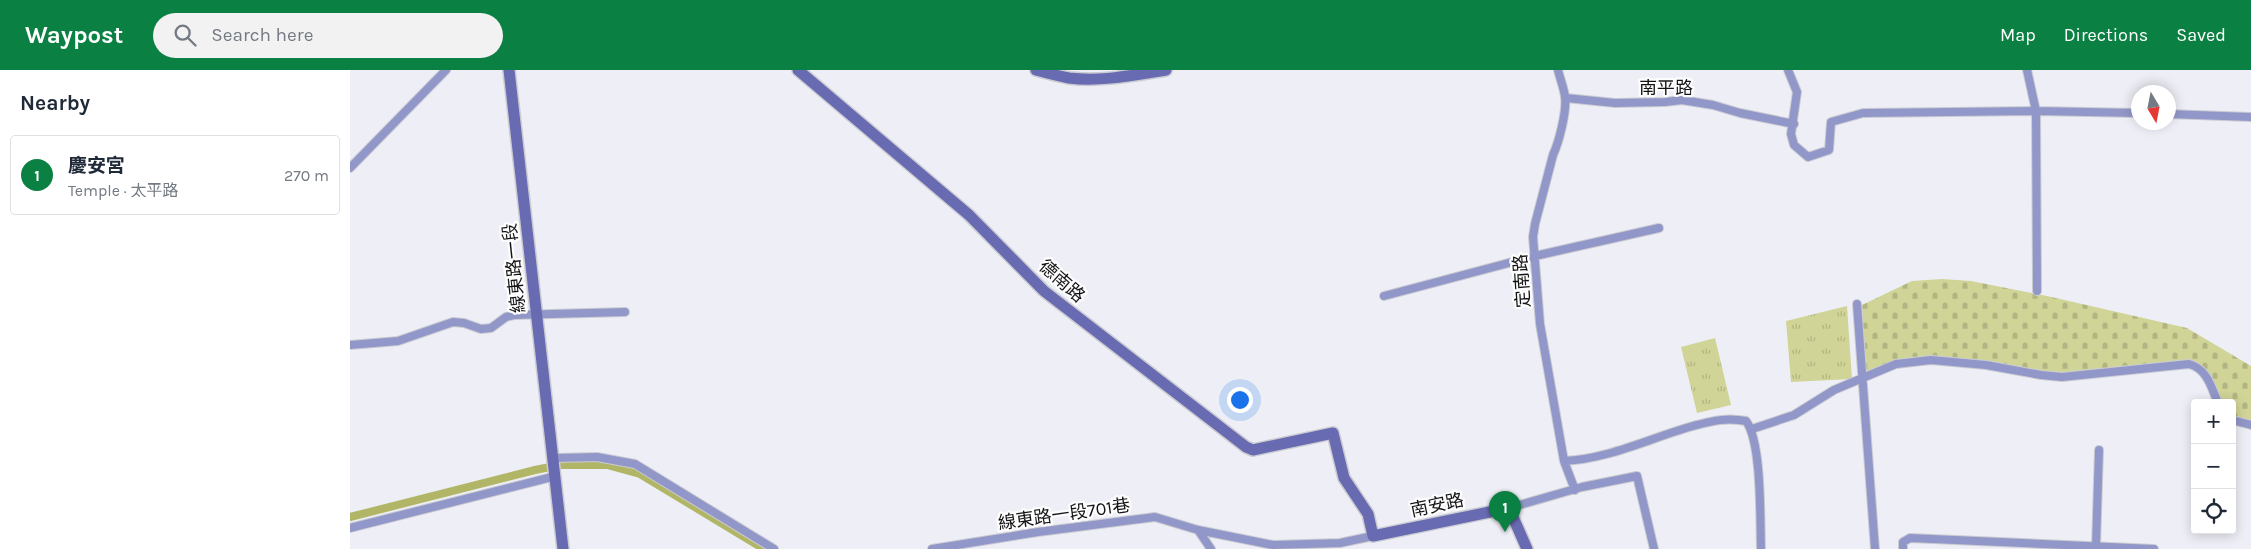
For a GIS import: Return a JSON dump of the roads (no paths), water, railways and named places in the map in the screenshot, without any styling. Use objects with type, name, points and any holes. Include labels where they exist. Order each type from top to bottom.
[{"type":"street","points":[[350,168],[446,70]]},
{"type":"street","name":"線東路一段","points":[[509,70],[563,549]]},
{"type":"street","name":"德南路","points":[[798,70],[969,215],[1044,291],[1246,446],[1253,450],[1333,433],[1344,478],[1368,514],[1373,536]]},
{"type":"street","points":[[1036,70],[1070,78],[1088,79],[1112,78],[1166,70]]},
{"type":"street","name":"定南路","points":[[1558,70],[1566,98],[1557,146],[1534,224],[1535,256],[1540,324],[1564,461],[1575,490]]},
{"type":"street","points":[[1788,70],[1797,92],[1794,124],[1791,134],[1794,145],[1808,157],[1829,150],[1831,122],[1864,112],[2036,111],[2131,113]]},
{"type":"street","points":[[2027,70],[2036,111],[2037,291]]},
{"type":"street","name":"南平路","points":[[1566,98],[1614,103],[1682,100],[1713,105],[1740,113],[1794,124]]},
{"type":"street","points":[[2176,114],[2251,117]]},
{"type":"street","points":[[1384,296],[1535,256],[1659,228]]},
{"type":"street","points":[[1858,304],[1875,549]]},
{"type":"street","points":[[350,345],[398,341],[453,322],[486,329],[496,327],[506,317],[624,312]]},
{"type":"street","points":[[1752,429],[1794,415],[1834,390],[1896,364],[1931,360],[1986,365],[2062,377],[2189,364],[2199,367],[2207,376],[2216,399]]},
{"type":"street","points":[[1564,461],[1585,460],[1679,430],[1724,418],[1746,421],[1752,429],[1758,481],[1761,549]]},
{"type":"street","points":[[2236,421],[2251,425]]},
{"type":"street","points":[[2096,546],[2099,450]]},
{"type":"street","points":[[554,460],[597,457],[635,464],[774,549]]},
{"type":"street","points":[[350,528],[556,476]]},
{"type":"street","points":[[1527,549],[1509,508],[1637,476],[1654,549]]},
{"type":"street","name":"南安路","points":[[1373,536],[1509,508]]},
{"type":"street","name":"線東路一段701巷","points":[[932,549],[1038,532],[1155,517],[1198,530],[1273,545],[1340,543],[1373,536]]},
{"type":"street","points":[[1198,530],[1211,549]]},
{"type":"street","points":[[1903,549],[1903,542],[1910,538],[2154,549]]},
{"type":"waterway","points":[[350,517],[535,470],[560,465],[607,465],[640,474],[764,549]]},
{"type":"place","name":"慶安宮","points":[[1505,532]]}]
